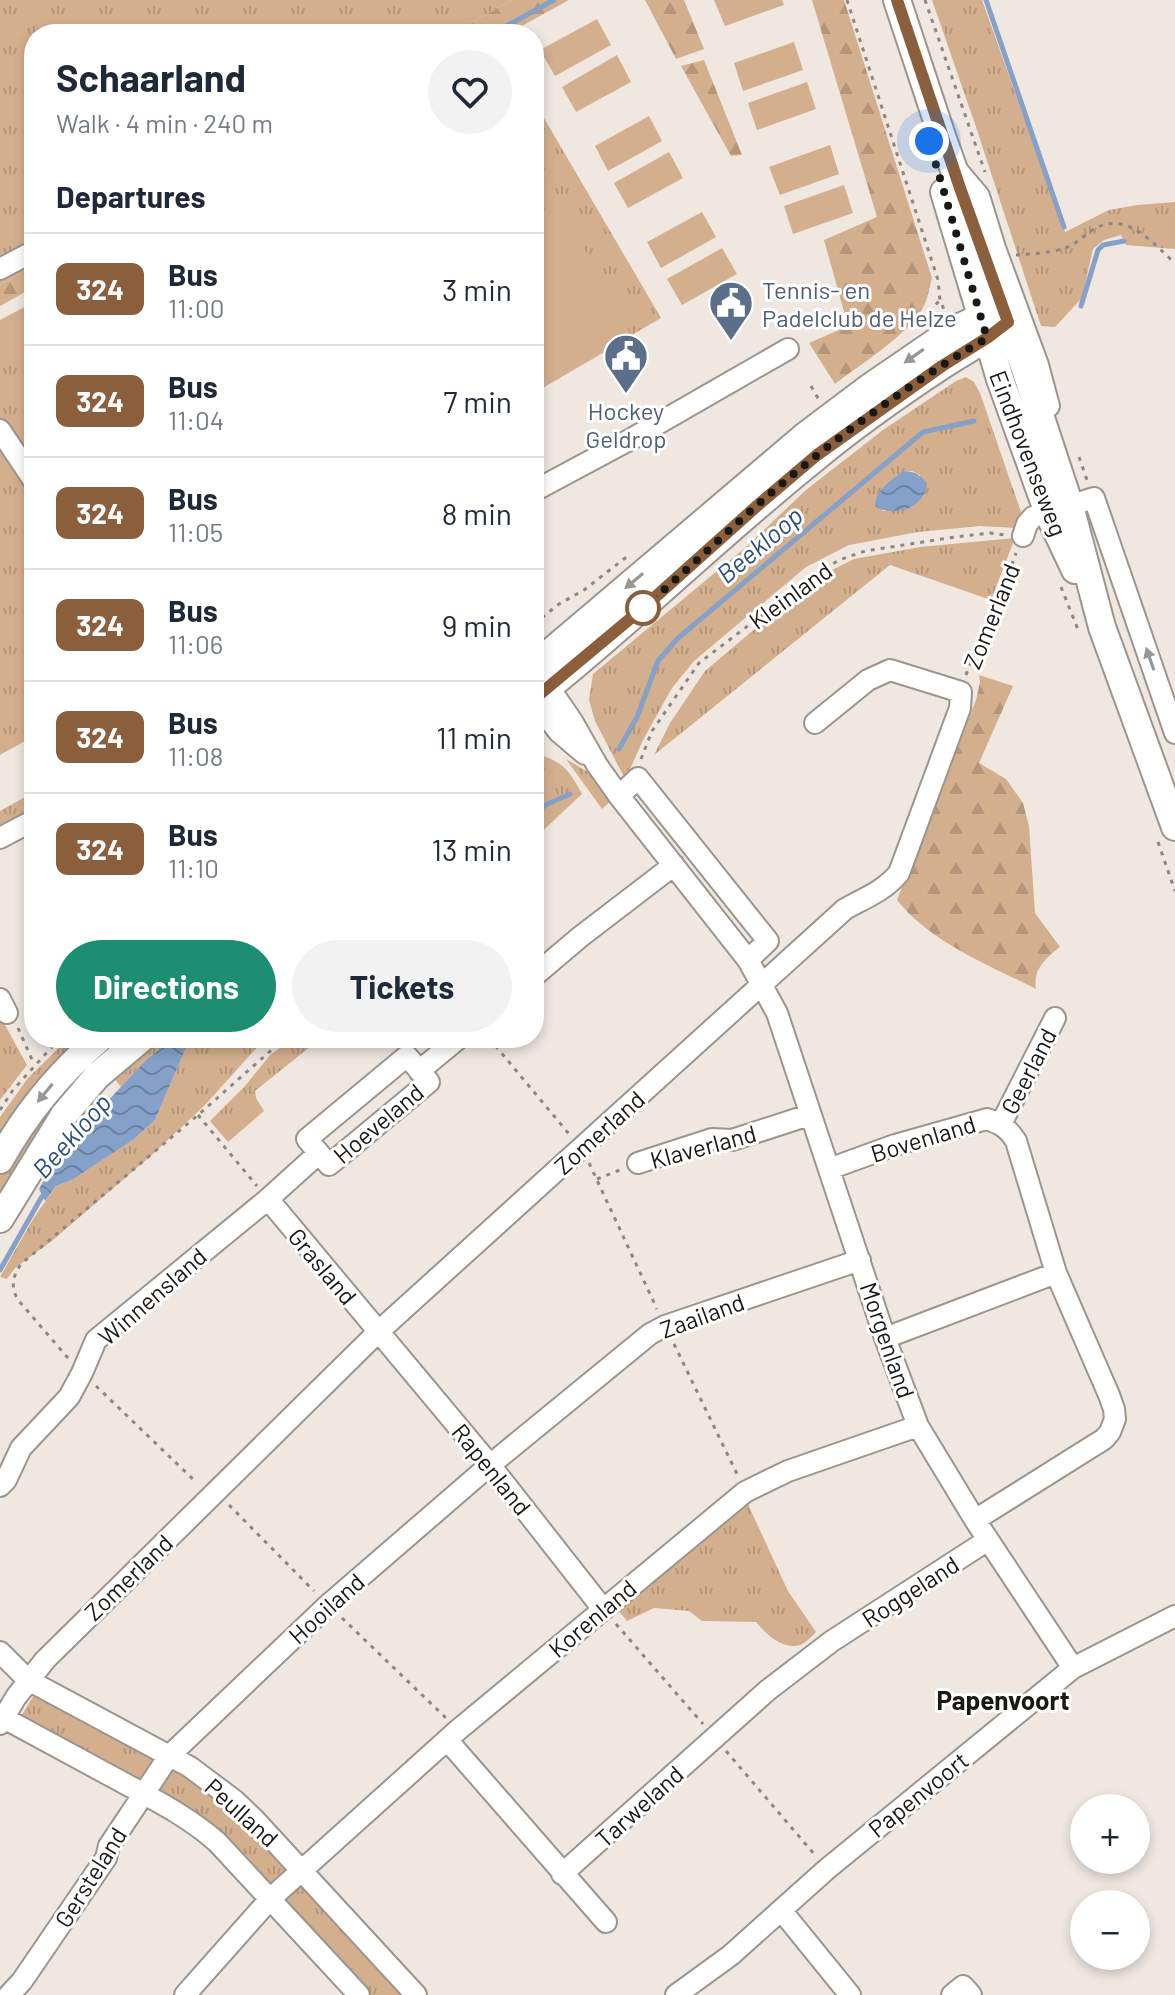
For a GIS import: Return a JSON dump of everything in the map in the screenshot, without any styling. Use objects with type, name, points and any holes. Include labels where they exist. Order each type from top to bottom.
[{"type":"main road","name":"Eindhovenseweg","points":[[879,0],[929,141],[984,328],[1071,506]]},
{"type":"main road","name":"Eindhovenseweg","points":[[897,0],[1071,506],[1102,627],[1175,827]]},
{"type":"main road","points":[[544,678],[805,436],[953,330],[984,328],[1008,322]]},
{"type":"main road","points":[[0,1160],[44,1093],[88,1048]]},
{"type":"main road","points":[[0,1219],[64,1115],[97,1076],[130,1048]]},
{"type":"street","name":"Eindhovenseweg","points":[[951,163],[979,196],[1042,378],[1058,441],[1059,473]]},
{"type":"street","points":[[0,269],[24,256]]},
{"type":"street","points":[[544,486],[788,349]]},
{"type":"street","points":[[0,430],[24,466]]},
{"type":"street","name":"Eindhovenseweg","points":[[1071,506],[1175,733]]},
{"type":"street","name":"Zomerland","points":[[1023,536],[1033,517],[1071,506]]},
{"type":"street","points":[[815,723],[868,680],[890,670],[961,692]]},
{"type":"street","name":"Morgenland","points":[[544,691],[572,721],[619,796],[748,960],[762,984],[777,1013],[885,1338],[918,1426],[975,1520],[1073,1668]]},
{"type":"street","name":"Zomerland","points":[[1,1719],[28,1680],[68,1637],[378,1332],[845,909],[882,891],[899,873],[960,708],[961,692]]},
{"type":"street","points":[[619,796],[638,778],[768,941],[748,960]]},
{"type":"street","points":[[0,838],[24,825]]},
{"type":"street","points":[[544,968],[674,865]]},
{"type":"street","name":"Geerland","points":[[1001,1124],[1055,1018]]},
{"type":"street","name":"Hoeveland","points":[[419,1071],[447,1048]]},
{"type":"street","name":"Hoeveland","points":[[407,1056],[419,1071],[429,1082],[329,1165],[307,1139],[407,1056]]},
{"type":"street","name":"Klaverland","points":[[638,1163],[712,1139],[732,1140],[809,1115]]},
{"type":"street","name":"Bovenland","points":[[829,1169],[895,1145],[987,1119],[1001,1124],[1016,1141],[1056,1273],[1109,1395],[1115,1419],[1104,1439],[975,1520]]},
{"type":"street","name":"Hoeveland","points":[[268,1199],[319,1153]]},
{"type":"street","name":"Grasland","points":[[268,1199],[378,1332]]},
{"type":"street","name":"Winnensland","points":[[0,1486],[21,1448],[69,1397],[96,1340],[268,1199]]},
{"type":"street","name":"Zaailand","points":[[490,1465],[650,1334],[665,1326],[860,1260]]},
{"type":"street","points":[[885,1338],[1056,1273]]},
{"type":"street","name":"Rapenland","points":[[378,1332],[490,1465],[603,1609]]},
{"type":"street","name":"Korenland","points":[[185,1995],[270,1899],[302,1870],[453,1735],[745,1492],[788,1471],[918,1426]]},
{"type":"street","name":"Hooiland","points":[[169,1756],[328,1605],[490,1465]]},
{"type":"street","name":"Roggeland","points":[[715,1738],[768,1690],[832,1641],[988,1540]]},
{"type":"street","name":"Papenvoort","points":[[676,1995],[731,1955],[827,1869],[1073,1668],[1175,1616]]},
{"type":"street","points":[[0,1652],[28,1680]]},
{"type":"street","name":"Peulland","points":[[28,1680],[190,1767],[234,1800],[416,1995]]},
{"type":"street","name":"Peulland","points":[[1,1719],[144,1793],[203,1829],[359,1995]]},
{"type":"street","points":[[453,1735],[562,1874],[606,1922]]},
{"type":"street","name":"Tarweland","points":[[562,1874],[715,1738]]},
{"type":"street","name":"Gersteland","points":[[9,1995],[22,1981],[106,1858],[109,1846],[169,1756]]},
{"type":"street","points":[[781,1910],[850,1995]]},
{"type":"street","points":[[952,1995],[963,1986],[971,1995]]},
{"type":"path","points":[[847,0],[938,280],[940,300]]},
{"type":"path","points":[[925,0],[985,172]]},
{"type":"path","points":[[1013,255],[1068,247],[1097,227],[1121,224],[1143,234],[1175,263]]},
{"type":"path","points":[[811,386],[819,400]]},
{"type":"path","name":"Kleinland","points":[[638,778],[637,770],[652,731],[699,663],[839,560],[865,551],[955,537],[990,533],[1023,536]]},
{"type":"path","name":"Zomerland","points":[[961,692],[970,660],[979,639],[993,619],[1023,536]]},
{"type":"path","points":[[3,1006],[24,1041]]},
{"type":"path","points":[[27,1048],[34,1064]]},
{"type":"path","points":[[0,1110],[13,1090],[50,1048]]},
{"type":"path","points":[[274,1048],[21,1264],[15,1272],[12,1290],[82,1373],[202,1488],[216,1492],[453,1735]]},
{"type":"path","points":[[497,1048],[581,1148],[745,1492]]},
{"type":"path","points":[[198,1115],[268,1199]]},
{"type":"path","name":"Klaverland","points":[[597,1179],[638,1163]]},
{"type":"path","points":[[603,1609],[827,1869]]},
{"type":"green space","points":[[0,0],[512,0],[469,24],[24,24],[24,272],[0,285]]},
{"type":"green space","points":[[512,0],[569,0],[525,24],[469,24]]},
{"type":"green space","points":[[645,0],[684,0],[704,49],[676,59]]},
{"type":"green space","points":[[714,0],[782,0],[784,5],[725,26]]},
{"type":"green space","points":[[812,0],[844,0],[932,278],[924,306],[911,324],[835,384],[809,343],[848,326],[824,240],[877,217]]},
{"type":"green space","points":[[932,0],[982,0],[1065,232],[1109,210],[1175,202],[1175,249],[1126,245],[1121,235],[1104,240],[1093,249],[1082,298],[1055,327],[1041,326]]},
{"type":"green space","points":[[597,19],[611,45],[555,76],[544,57],[544,48]]},
{"type":"green space","points":[[794,42],[803,70],[743,91],[734,63]]},
{"type":"green space","points":[[617,55],[631,82],[576,112],[562,87]]},
{"type":"green space","points":[[704,60],[742,155],[731,156],[681,66]]},
{"type":"green space","points":[[807,82],[816,109],[757,130],[748,103]]},
{"type":"green space","points":[[649,116],[662,141],[608,171],[595,146]]},
{"type":"green space","points":[[544,118],[661,318],[544,386]]},
{"type":"green space","points":[[830,145],[839,174],[780,195],[769,167]]},
{"type":"green space","points":[[669,152],[683,178],[628,208],[614,183]]},
{"type":"green space","points":[[544,172],[558,196],[544,204]]},
{"type":"green space","points":[[844,185],[853,213],[793,234],[784,206]]},
{"type":"green space","points":[[559,202],[632,336],[544,387],[544,210]]},
{"type":"green space","points":[[702,212],[716,237],[661,268],[647,242]]},
{"type":"green space","points":[[722,248],[737,274],[682,305],[667,279]]},
{"type":"green space","points":[[24,272],[24,293],[0,306],[0,285]]},
{"type":"green space","points":[[24,307],[24,742],[0,755],[0,320]]},
{"type":"green space","points":[[24,315],[24,370],[0,328]]},
{"type":"green space","points":[[966,377],[974,382],[980,393],[1021,512],[1017,528],[980,526],[918,532],[849,545],[806,567],[694,661],[672,688],[624,777],[595,721],[589,700],[593,674],[747,546],[806,490],[883,430]],"holes":[[[904,471],[920,475],[906,509],[882,511]]]},
{"type":"green space","points":[[1015,538],[991,600],[890,565],[654,755],[670,723],[705,671],[814,579],[854,559],[920,547]]},
{"type":"green space","points":[[979,675],[1013,686],[979,763],[1006,779],[1023,803],[1029,826],[1035,913],[1060,947],[1038,970],[1036,989],[944,941],[926,929],[897,900],[976,700]]},
{"type":"green space","points":[[544,757],[563,767],[582,794],[544,830]]},
{"type":"green space","points":[[566,759],[588,772],[612,800],[602,809]]},
{"type":"green space","points":[[24,798],[24,816],[0,829],[0,811]]},
{"type":"green space","points":[[0,1016],[27,1065],[0,1100]]},
{"type":"green space","points":[[59,1048],[83,1048],[0,1146],[0,1117],[28,1078]]},
{"type":"green space","points":[[101,1048],[121,1048],[0,1197],[0,1172],[19,1139]]},
{"type":"green space","points":[[152,1048],[162,1048],[121,1087],[114,1078]]},
{"type":"green space","points":[[256,1048],[205,1105],[154,1153],[53,1240],[15,1268],[7,1279],[0,1277],[56,1186],[72,1180],[133,1140],[155,1120],[185,1050]]},
{"type":"green space","points":[[279,1048],[309,1048],[255,1091],[264,1111],[228,1142],[210,1121]]},
{"type":"green space","points":[[746,1500],[788,1591],[816,1632],[807,1641],[793,1646],[770,1636],[756,1622],[702,1621],[689,1611],[654,1608],[627,1621],[617,1609]]},
{"type":"green space","points":[[34,1695],[154,1757],[155,1761],[143,1782],[135,1784],[20,1718]]},
{"type":"green space","points":[[173,1766],[223,1799],[286,1865],[288,1872],[274,1889],[156,1795],[166,1770]]},
{"type":"green space","points":[[298,1885],[306,1886],[405,1995],[364,1995],[280,1905],[283,1897]]},
{"type":"water","points":[[903,471],[917,474],[927,483],[921,499],[900,511],[875,506],[881,490]]},
{"type":"water","points":[[162,1048],[187,1048],[155,1120],[133,1140],[72,1180],[56,1186],[45,1201],[39,1189],[60,1152],[147,1059]]},
{"type":"waterway","points":[[510,24],[554,0]]},
{"type":"waterway","points":[[986,0],[1064,227]]},
{"type":"waterway","name":"Beekloop","points":[[1081,306],[1098,250],[1103,245],[1124,241]]},
{"type":"waterway","name":"Beekloop","points":[[619,749],[637,717],[658,661],[677,639],[923,432],[974,421]]},
{"type":"waterway","name":"Beekloop","points":[[544,806],[570,794]]},
{"type":"waterway","name":"Beekloop","points":[[0,1270],[46,1192]]},
{"type":"bus line","name":"324","points":[[544,691],[817,455],[1008,322],[897,0]]},
{"type":"place","name":"Tennis- en Padelclub de Helze","points":[[731,342]]},
{"type":"place","name":"Hockey Geldrop","points":[[626,395]]},
{"type":"district","name":"Papenvoort","points":[[1003,1699]]},
{"type":"route","points":[[643,608],[817,455],[882,407],[987,338],[929,141]]}]
